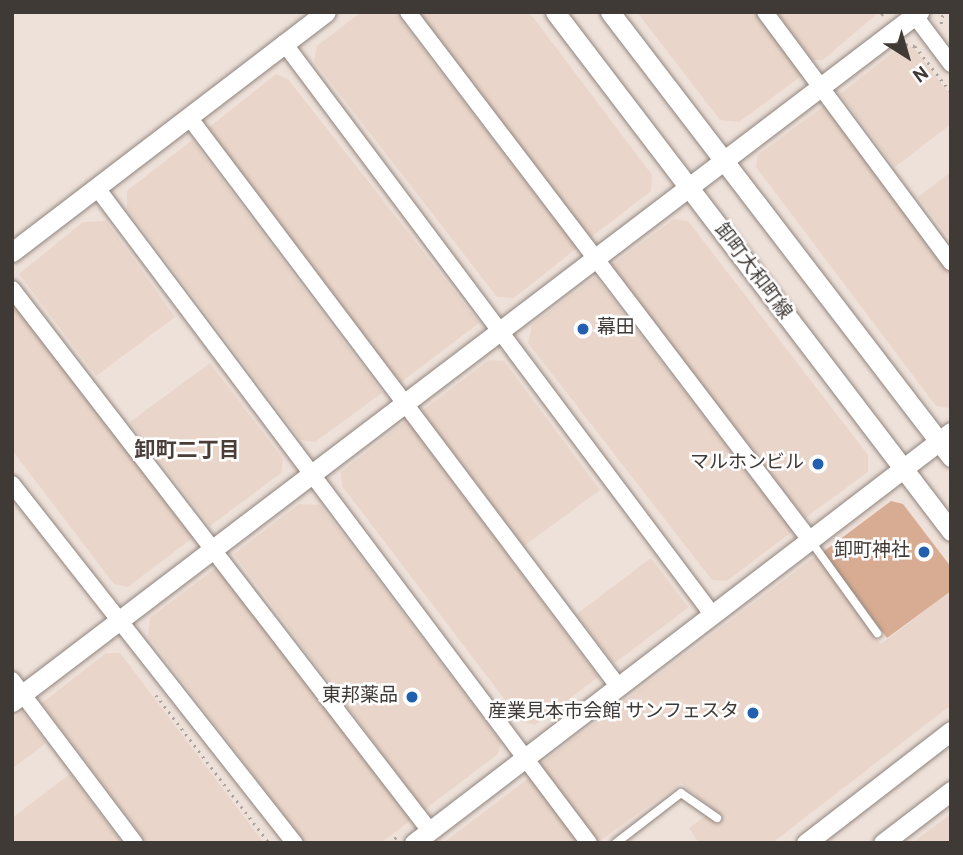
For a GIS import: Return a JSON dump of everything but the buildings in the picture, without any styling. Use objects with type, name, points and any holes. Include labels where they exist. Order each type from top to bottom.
[{"type":"street","points":[[12,252],[326,12]]},
{"type":"street","points":[[408,12],[810,540]]},
{"type":"street","name":"卸町大和町線","points":[[555,12],[951,531]]},
{"type":"street","points":[[414,843],[903,469],[947,444],[723,161],[610,12]]},
{"type":"street","points":[[765,12],[951,262]]},
{"type":"street","points":[[135,843],[16,692],[118,621],[915,13],[951,64]]},
{"type":"street","points":[[284,43],[502,329],[712,614]]},
{"type":"street","points":[[190,117],[618,686]]},
{"type":"street","points":[[97,188],[313,472],[589,843]]},
{"type":"street","points":[[12,289],[216,546],[430,831]]},
{"type":"street","points":[[12,484],[294,843]]},
{"type":"street","points":[[806,843],[951,732]]},
{"type":"street","points":[[883,843],[951,791]]},
{"type":"lane","points":[[810,540],[877,633]]},
{"type":"lane","points":[[616,843],[681,793],[718,818]]},
{"type":"path","points":[[881,15],[885,12]]},
{"type":"path","points":[[943,13],[942,23],[946,32]]},
{"type":"path","points":[[908,40],[951,92]]},
{"type":"path","points":[[903,44],[913,45]]},
{"type":"shaded area","points":[[361,12],[394,12],[577,248],[514,298],[497,297],[314,61],[317,46]]},
{"type":"shaded area","points":[[529,12],[652,175],[651,191],[590,238],[417,14]]},
{"type":"shaded area","points":[[637,12],[757,12],[804,74],[739,122],[720,120]]},
{"type":"shaded area","points":[[776,12],[879,12],[823,60],[813,60]]},
{"type":"shaded area","points":[[901,46],[913,47],[951,96],[951,124],[895,167],[840,94]]},
{"type":"shaded area","points":[[276,74],[288,79],[479,323],[400,383],[208,128]]},
{"type":"shaded area","points":[[826,104],[951,272],[949,408],[936,406],[756,167],[758,155]]},
{"type":"shaded area","points":[[192,140],[382,393],[315,442],[301,440],[127,208],[127,191]]},
{"type":"shaded area","points":[[951,172],[951,240],[918,197]]},
{"type":"shaded area","points":[[674,219],[688,221],[868,455],[868,472],[805,518],[610,266]]},
{"type":"shaded area","points":[[106,221],[175,317],[96,376],[19,274],[83,222]]},
{"type":"shaded area","points":[[595,277],[793,531],[727,581],[712,580],[528,343],[532,325]]},
{"type":"shaded area","points":[[12,299],[195,536],[128,587],[114,584],[12,450]]},
{"type":"shaded area","points":[[489,360],[504,361],[600,490],[524,546],[422,411]]},
{"type":"shaded area","points":[[210,363],[283,459],[281,473],[210,526],[130,422]]},
{"type":"shaded area","points":[[407,420],[598,677],[535,725],[522,722],[342,486],[341,472]]},
{"type":"shaded area","points":[[891,501],[903,504],[951,567],[951,591],[887,638],[823,552]]},
{"type":"shaded area","points":[[299,504],[320,505],[501,742],[498,754],[424,810],[234,554]]},
{"type":"shaded area","points":[[816,556],[881,644],[951,591],[951,705],[772,843],[699,843],[689,828],[714,810],[681,783],[597,843],[538,766]]},
{"type":"shaded area","points":[[651,558],[688,608],[614,663],[577,614]]},
{"type":"shaded area","points":[[217,567],[411,820],[381,843],[305,843],[148,636],[150,618]]},
{"type":"shaded area","points":[[106,653],[120,653],[264,843],[147,843],[42,703]]},
{"type":"shaded area","points":[[22,712],[46,743],[12,769],[12,720]]},
{"type":"shaded area","points":[[70,774],[122,843],[12,843],[12,818]]},
{"type":"shaded area","points":[[530,777],[579,843],[443,843]]},
{"type":"shaded area","points":[[951,814],[951,843],[912,843]]},
{"type":"place","name":"幕田","points":[[583,329]]},
{"type":"place","name":"マルホンビル","points":[[818,464]]},
{"type":"place","name":"卸町神社","points":[[924,552]]},
{"type":"place","name":"東邦薬品","points":[[412,697]]},
{"type":"place","name":"産業見本市会館 サンフェスタ","points":[[753,713]]},
{"type":"district","name":"卸町二丁目","points":[[187,452]]}]
